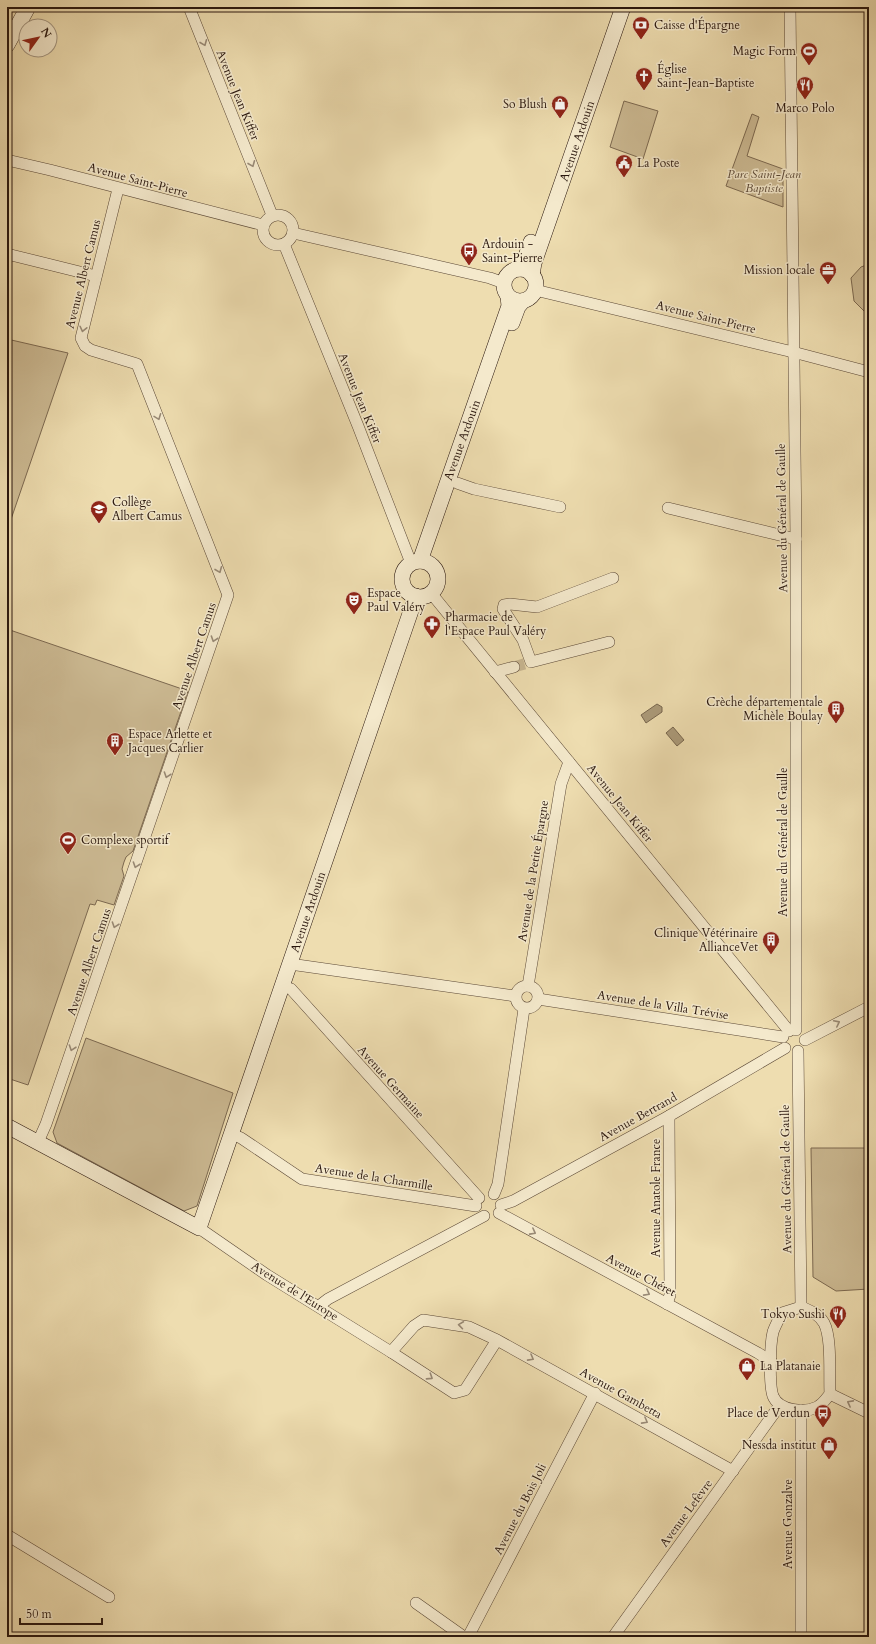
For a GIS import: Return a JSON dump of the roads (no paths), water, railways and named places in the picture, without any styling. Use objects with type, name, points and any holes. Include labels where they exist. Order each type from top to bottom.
[{"type":"street","points":[[7,45],[28,7]]},
{"type":"street","name":"Avenue Jean Kiffer","points":[[189,7],[272,215]]},
{"type":"street","name":"Avenue Ardouin","points":[[525,272],[525,259],[613,7]]},
{"type":"street","name":"Avenue Ardouin","points":[[525,272],[534,263],[623,7]]},
{"type":"street","name":"Avenue du Général de Gaulle","points":[[788,1036],[796,539],[790,7]]},
{"type":"street","name":"Avenue Saint-Pierre","points":[[7,160],[263,225]]},
{"type":"street","name":"Avenue Albert Camus","points":[[38,1142],[46,1124],[228,594],[137,364],[91,350],[85,346],[81,338],[118,189]]},
{"type":"street","points":[[282,214],[292,223],[293,233],[291,239],[284,244],[273,244],[267,241],[263,234],[263,225],[266,219],[272,215],[282,214]]},
{"type":"street","points":[[293,233],[490,278],[506,290],[512,300],[523,301],[530,298],[535,290],[535,279],[525,272],[509,273],[506,290]]},
{"type":"street","name":"Avenue Jean Kiffer","points":[[284,244],[358,426],[420,563]]},
{"type":"street","points":[[7,254],[96,276]]},
{"type":"street","name":"Avenue Ardouin","points":[[420,563],[509,306],[506,290]]},
{"type":"street","name":"Avenue Saint-Pierre","points":[[535,290],[793,352],[869,372]]},
{"type":"street","name":"Avenue Ardouin","points":[[420,563],[457,483],[515,314],[523,301]]},
{"type":"street","points":[[457,483],[474,489],[560,507]]},
{"type":"street","points":[[668,508],[796,539]]},
{"type":"street","points":[[420,563],[436,572],[437,578],[434,589],[424,595],[407,591],[402,582],[404,571],[420,563]]},
{"type":"street","points":[[609,642],[532,662],[524,640],[503,609],[504,605],[510,604],[537,607],[614,578]]},
{"type":"street","name":"Avenue Jean Kiffer","points":[[424,595],[495,672],[569,762],[788,1036],[802,1033],[805,1040]]},
{"type":"street","name":"Avenue Ardouin","points":[[199,1228],[282,986],[424,595]]},
{"type":"street","points":[[495,672],[514,667]]},
{"type":"street","name":"Avenue de la Petite Épargne","points":[[528,986],[561,784],[569,762]]},
{"type":"street","points":[[290,964],[515,996]]},
{"type":"street","name":"Avenue Germaine","points":[[282,986],[291,989],[478,1202]]},
{"type":"street","points":[[528,986],[534,988],[538,999],[536,1005],[531,1008],[524,1009],[516,1002],[515,996],[517,990],[528,986]]},
{"type":"street","name":"Avenue de la Villa Trévise","points":[[538,999],[788,1036],[794,1052],[798,1051]]},
{"type":"street","points":[[798,1051],[803,1046],[805,1040],[869,1007]]},
{"type":"street","points":[[494,1194],[498,1184],[524,1009]]},
{"type":"street","name":"Avenue Bertrand","points":[[500,1209],[669,1116],[788,1036]]},
{"type":"street","name":"Avenue du Général de Gaulle","points":[[798,1051],[801,1307]]},
{"type":"street","name":"Avenue Anatole France","points":[[667,1304],[670,1295],[669,1116]]},
{"type":"street","points":[[7,1126],[199,1228]]},
{"type":"street","name":"Avenue de la Charmille","points":[[232,1134],[241,1138],[302,1179],[478,1202]]},
{"type":"street","points":[[486,1193],[494,1194],[498,1197],[500,1209],[492,1217],[480,1214],[478,1202],[486,1193]]},
{"type":"street","name":"Avenue Chéret","points":[[500,1209],[771,1361]]},
{"type":"street","points":[[319,1306],[335,1295],[484,1216]]},
{"type":"street","name":"Avenue de l'Europe","points":[[199,1228],[267,1275],[319,1306],[454,1392],[465,1390],[497,1340]]},
{"type":"street","points":[[801,1307],[814,1313],[823,1322],[828,1336],[830,1394],[825,1401],[817,1407],[801,1410],[780,1405],[773,1397],[771,1361],[772,1337],[782,1313],[801,1307]]},
{"type":"street","name":"Avenue Gambetta","points":[[391,1352],[414,1326],[423,1320],[469,1327],[497,1340],[595,1393],[733,1471]]},
{"type":"street","name":"Avenue du Bois Joli","points":[[468,1637],[595,1393]]},
{"type":"street","points":[[830,1394],[869,1413]]},
{"type":"street","name":"Avenue Lefèvre","points":[[613,1637],[780,1405]]},
{"type":"street","name":"Avenue Gonzalve","points":[[801,1410],[802,1637]]},
{"type":"street","points":[[7,1535],[109,1597]]},
{"type":"street","points":[[416,1603],[464,1637]]},
{"type":"tunnel","points":[[514,667],[531,662]]},
{"type":"place","name":"Caisse d'Épargne","points":[[641,40]]},
{"type":"place","name":"Magic Form","points":[[809,66]]},
{"type":"place","name":"Église Saint-Jean-Baptiste","points":[[644,91]]},
{"type":"place","name":"Marco Polo","points":[[805,100]]},
{"type":"place","name":"So Blush","points":[[560,119]]},
{"type":"place","name":"La Poste","points":[[624,178]]},
{"type":"place","name":"Ardouin - Saint-Pierre","points":[[469,266]]},
{"type":"place","name":"Mission locale","points":[[828,285]]},
{"type":"place","name":"Collège Albert Camus","points":[[99,524]]},
{"type":"place","name":"Espace Paul Valéry","points":[[354,615]]},
{"type":"place","name":"Pharmacie de l'Espace Paul Valéry","points":[[432,639]]},
{"type":"place","name":"Crèche départementale Michèle Boulay","points":[[836,724]]},
{"type":"place","name":"Espace Arlette et Jacques Carlier","points":[[115,756]]},
{"type":"place","name":"Complexe sportif","points":[[68,855]]},
{"type":"place","name":"Clinique Vétérinaire AllianceVet","points":[[771,955]]},
{"type":"place","name":"Tokyo Sushi","points":[[838,1329]]},
{"type":"place","name":"La Platanaie","points":[[747,1381]]},
{"type":"place","name":"Place de Verdun","points":[[823,1428]]},
{"type":"place","name":"Nessda institut","points":[[829,1460]]},
{"type":"park label","name":"Parc Saint-Jean Baptiste","points":[[764,181]]}]
